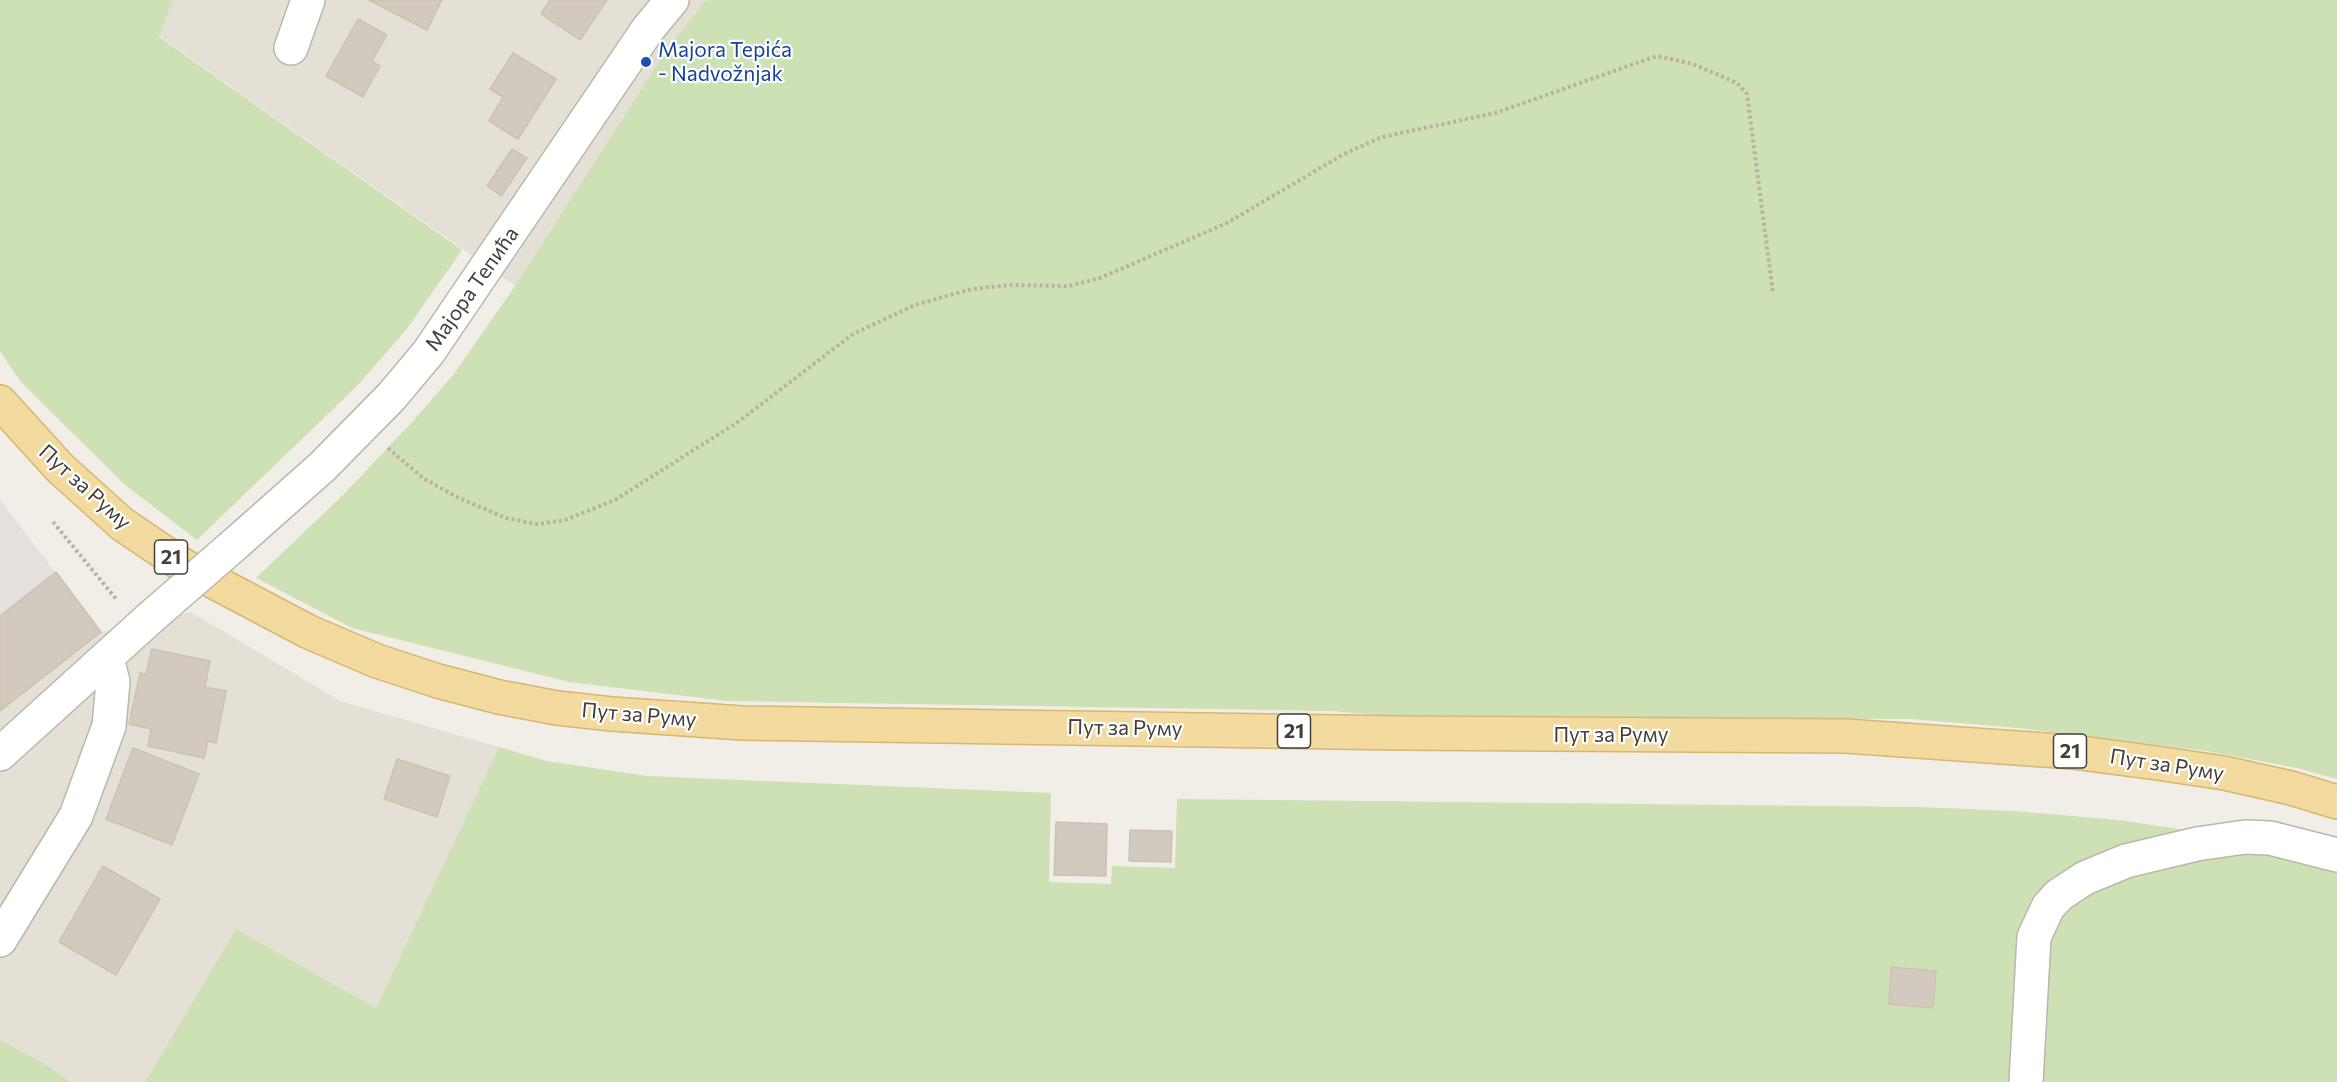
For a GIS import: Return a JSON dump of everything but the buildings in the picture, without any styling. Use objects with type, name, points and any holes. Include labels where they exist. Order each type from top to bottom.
[{"type":"main road","name":"Пут за Руму","points":[[0,402],[60,468],[122,524],[184,566],[309,632],[376,661],[448,684],[557,708],[742,723],[1425,733],[1845,736],[2073,752],[2157,763],[2224,773],[2291,788],[2337,802]]},
{"type":"street","points":[[291,48],[308,0]]},
{"type":"street","name":"Мајора Тепића","points":[[0,754],[322,467],[406,379],[446,329],[648,29],[672,0]]},
{"type":"street","points":[[0,940],[76,816],[109,726],[113,682],[107,658]]},
{"type":"street","points":[[2026,1082],[2034,937],[2048,907],[2060,895],[2085,878],[2126,861],[2197,844],[2245,837],[2270,838],[2337,855]]},
{"type":"path","points":[[362,426],[423,478],[457,497],[506,518],[537,524],[565,520],[615,500],[738,422],[853,334],[915,306],[972,289],[1012,285],[1069,286],[1100,278],[1227,223],[1344,154],[1382,138],[1495,112],[1657,56],[1693,64],[1737,83],[1747,94],[1773,293]]},
{"type":"path","points":[[53,522],[145,623]]},
{"type":"shaded area","points":[[173,0],[706,0],[670,46],[515,286],[159,36]]},
{"type":"shaded area","points":[[0,500],[101,632],[0,711]]},
{"type":"shaded area","points":[[191,612],[340,701],[499,747],[376,1008],[236,929],[145,1082],[71,1082],[44,1063],[0,1040],[0,711],[101,632]]},
{"type":"green space","points":[[0,0],[173,0],[159,37],[462,250],[406,330],[357,386],[197,540],[124,484],[20,381],[0,351]]},
{"type":"green space","points":[[706,0],[2337,0],[2337,779],[2297,768],[2207,751],[2018,728],[1912,719],[1377,715],[1332,711],[726,701],[569,682],[352,628],[256,578],[344,494],[453,375],[515,286],[670,45]]},
{"type":"green space","points":[[499,747],[547,761],[647,776],[1051,793],[1049,882],[1111,884],[1112,866],[1175,868],[1177,799],[1919,807],[2014,811],[2119,820],[2192,831],[2337,872],[2337,1082],[145,1082],[236,929],[376,1008]]},
{"type":"green space","points":[[0,1040],[44,1063],[71,1082],[0,1082]]},
{"type":"place","name":"Majora Tepića - Nadvožnjak","points":[[646,62]]}]
